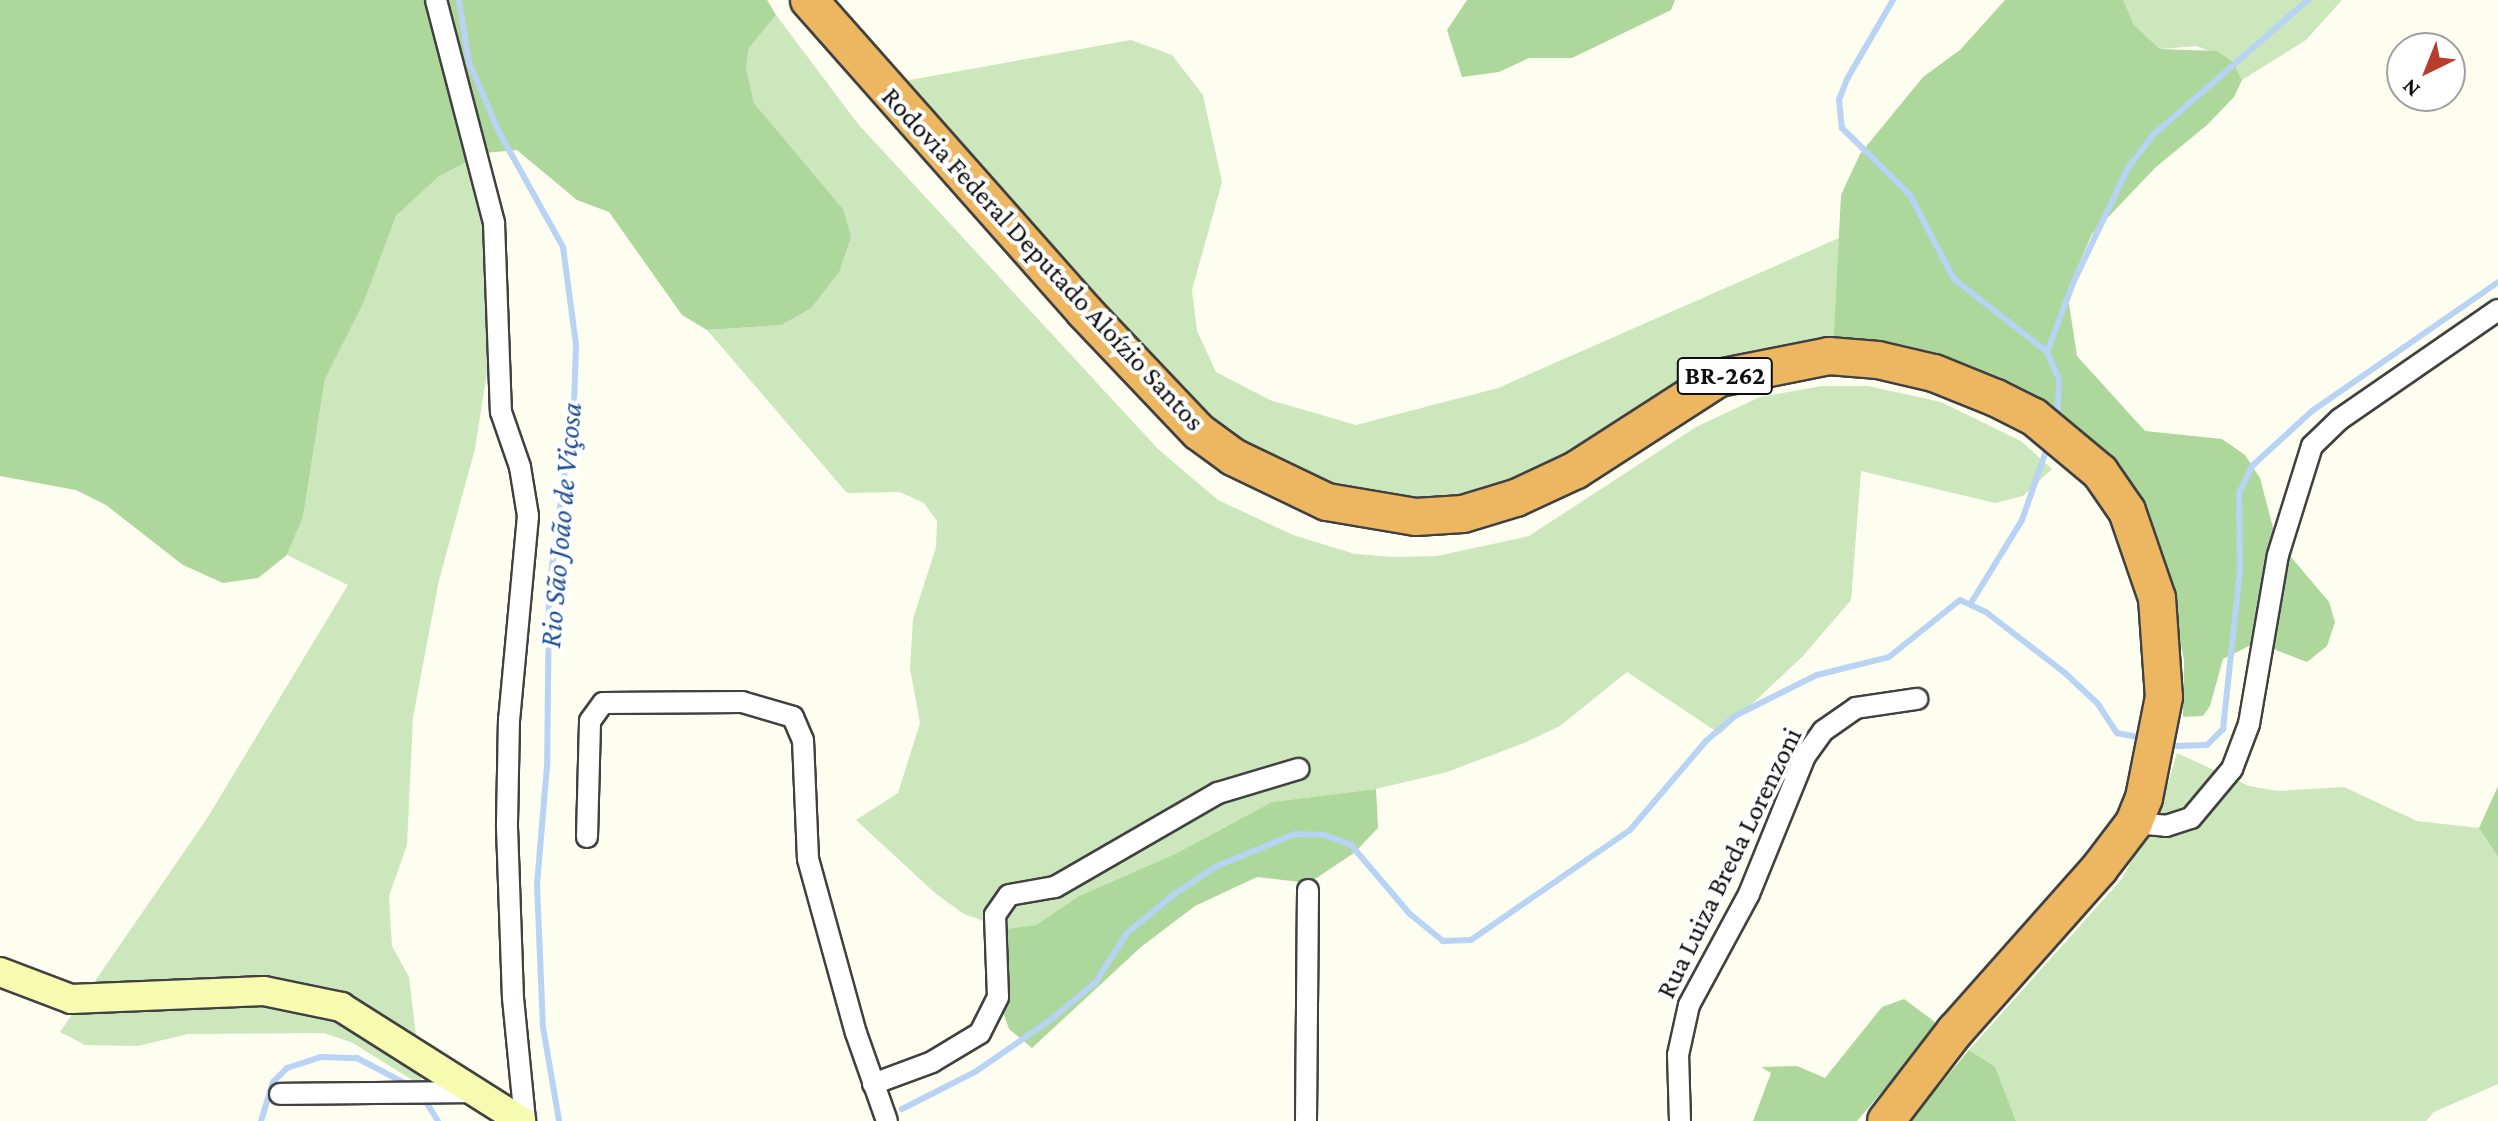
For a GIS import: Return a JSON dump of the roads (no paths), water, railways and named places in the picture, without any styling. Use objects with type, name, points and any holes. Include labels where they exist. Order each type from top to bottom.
[{"type":"highway","name":"Rodovia Federal Deputado Aloízio Santos","points":[[809,0],[1084,311],[1199,432],[1233,457],[1327,502],[1416,517],[1463,514],[1516,498],[1576,470],[1719,378],[1829,356],[1878,360],[1934,373],[2034,417],[2100,472],[2127,511],[2157,598],[2164,697],[2153,770],[2134,823],[1955,1031],[1886,1121]]},
{"type":"street","points":[[436,0],[494,223],[501,412],[520,467],[528,516],[509,719],[507,827],[513,998],[523,1121]]},
{"type":"street","points":[[2134,823],[2166,826],[2191,818],[2232,769],[2249,724],[2282,541],[2312,446],[2340,419],[2498,310]]},
{"type":"street","name":"Rua Luiza Breda Lorenzoni","points":[[1680,1121],[1678,1055],[1689,1005],[1749,894],[1805,756],[1823,731],[1856,708],[1917,699]]},
{"type":"street","points":[[587,837],[590,721],[603,703],[742,702],[793,717],[803,740],[808,859],[873,1084],[887,1121]]},
{"type":"street","points":[[873,1084],[932,1062],[980,1033],[998,997],[995,915],[1009,895],[1055,887],[1218,793],[1298,769]]},
{"type":"street","points":[[1306,1121],[1308,890]]},
{"type":"street","points":[[6,978],[71,999],[264,991],[302,996],[366,1019],[469,1092],[523,1121]]},
{"type":"street","points":[[280,1094],[469,1092]]},
{"type":"waterway","name":"Rio São João de Viçosa","points":[[459,0],[469,62],[499,132],[563,247],[576,344],[574,404],[549,589],[547,766],[537,885],[543,1027],[559,1121]]},
{"type":"waterway","points":[[1893,0],[1847,79],[1839,100],[1842,128],[1910,195],[1954,279],[2047,352],[2059,379],[2058,415]]},
{"type":"waterway","points":[[2047,352],[2074,281],[2128,168],[2153,135],[2308,0]]},
{"type":"waterway","points":[[2177,746],[2207,745],[2223,729],[2240,571],[2239,493],[2252,466],[2312,411],[2498,282]]},
{"type":"waterway","points":[[1971,603],[2022,520],[2046,451]]},
{"type":"waterway","points":[[902,1109],[975,1072],[1049,1021],[1095,983],[1127,933],[1176,893],[1217,866],[1295,834],[1324,835],[1351,845],[1410,914],[1443,941],[1471,940],[1630,830],[1706,741],[1735,716],[1817,675],[1889,657],[1960,600],[1986,612],[2065,673],[2098,704],[2117,733],[2137,737]]},
{"type":"waterway","points":[[261,1121],[273,1082],[287,1068],[321,1057],[357,1058],[412,1087]]},
{"type":"waterway","points":[[423,1097],[438,1121]]}]
